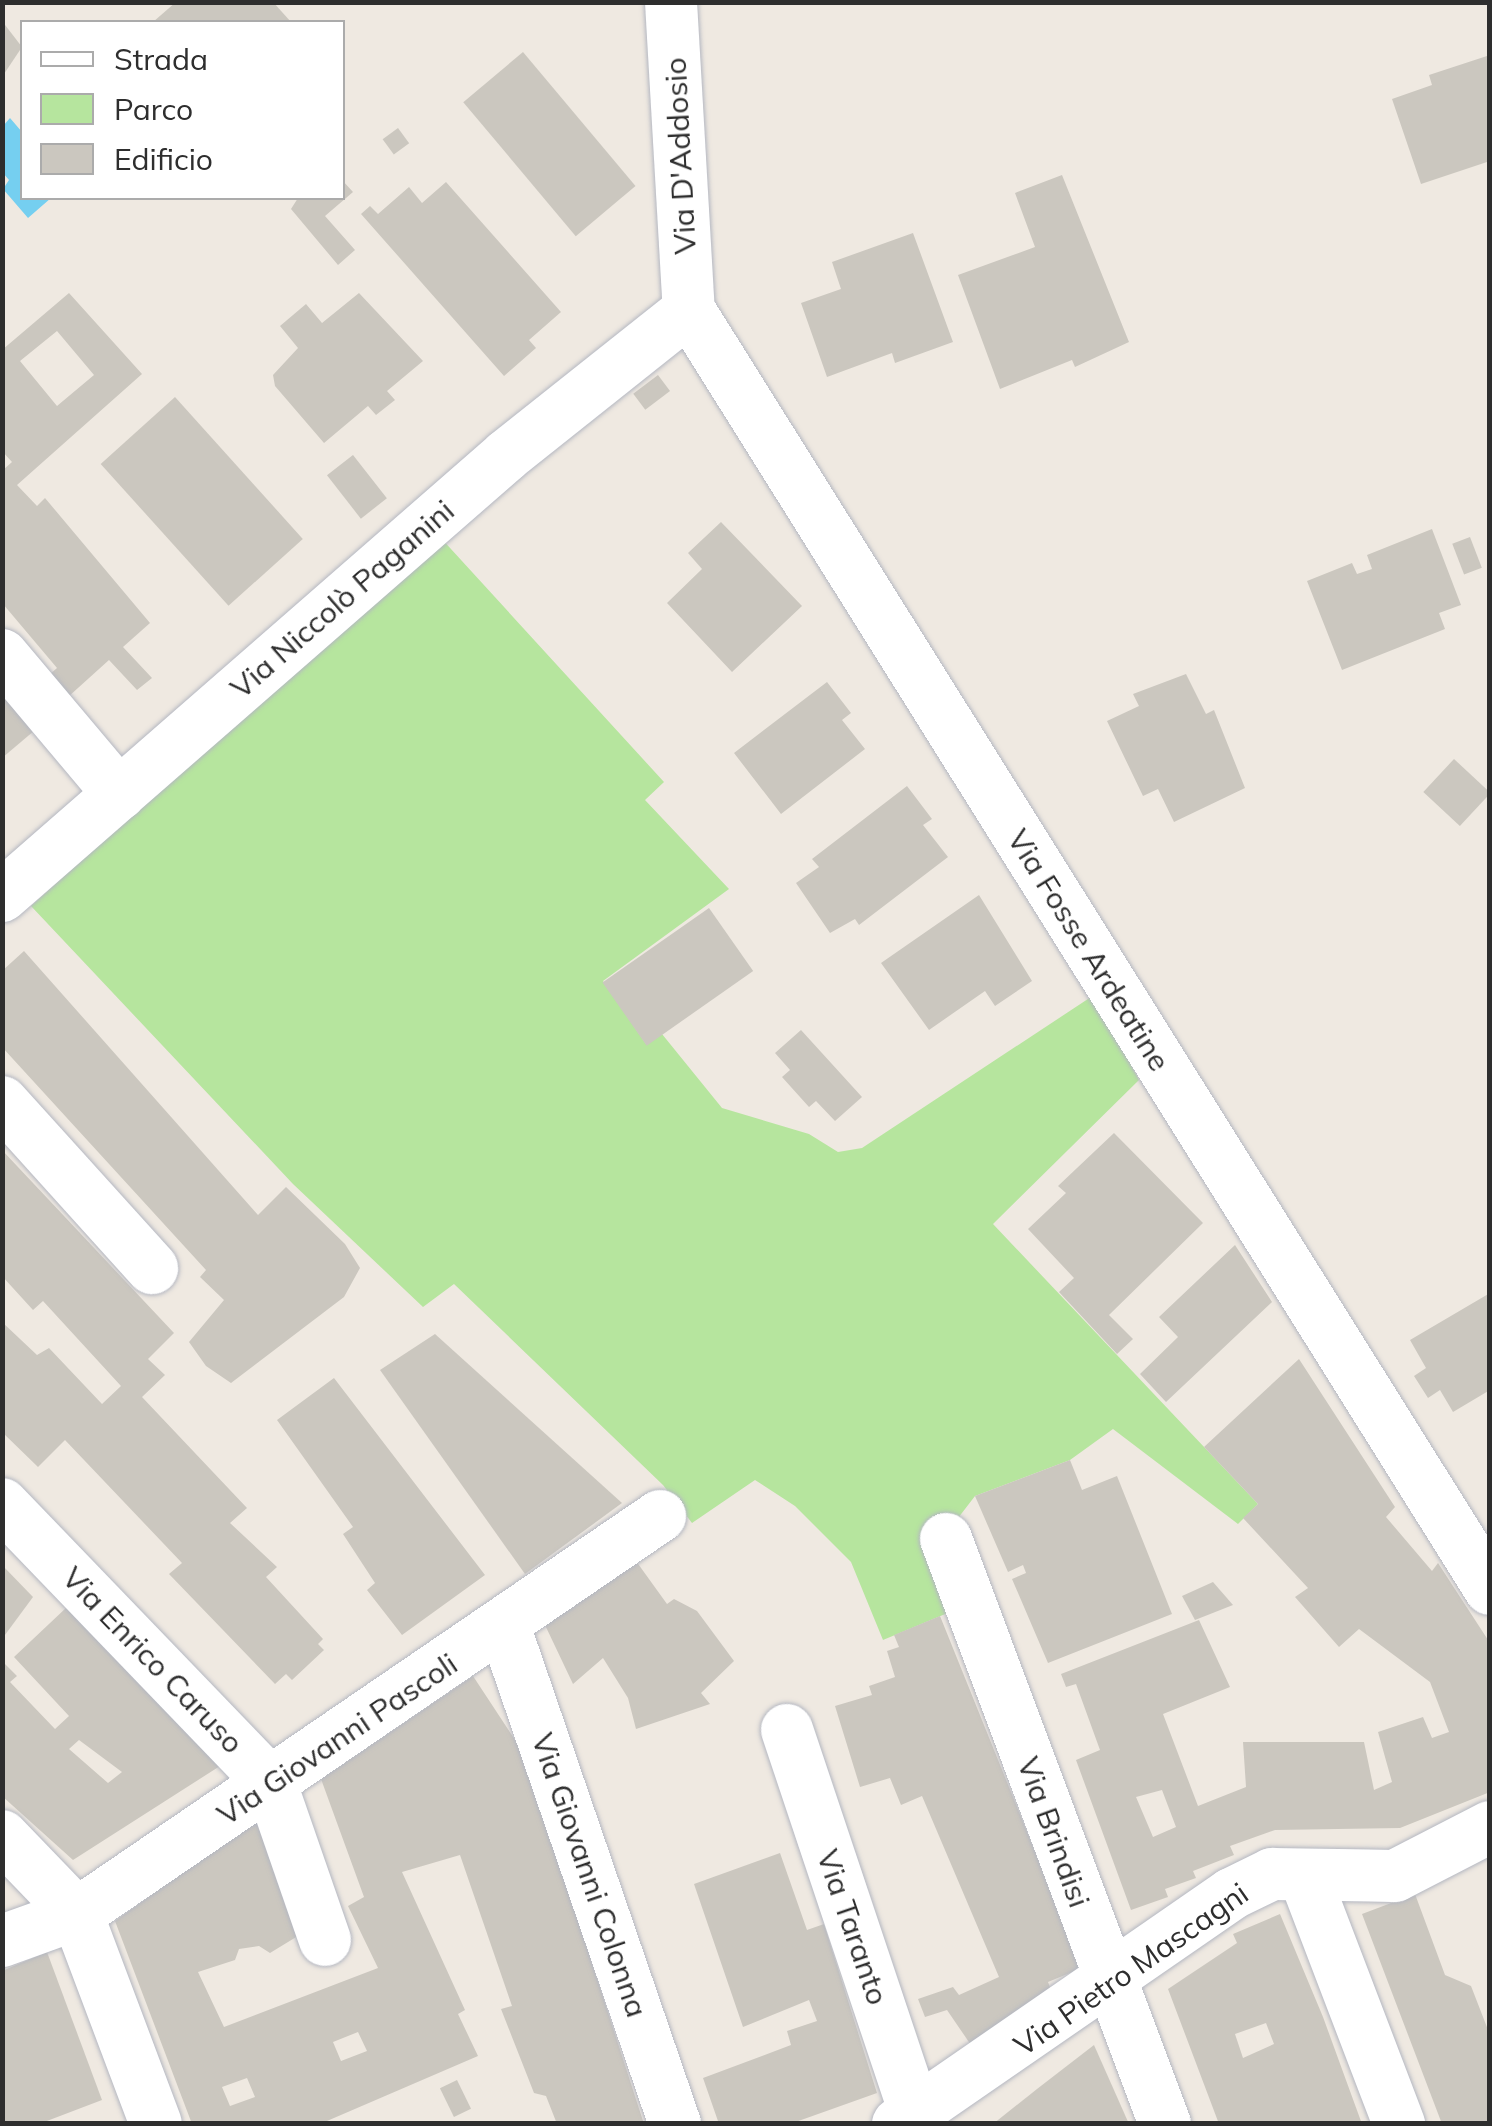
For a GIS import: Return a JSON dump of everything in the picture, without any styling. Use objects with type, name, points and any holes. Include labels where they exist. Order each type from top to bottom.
[{"type":"street","name":"Via D'Addosio","points":[[671,2],[689,310]]},
{"type":"street","name":"Via Niccolò Paganini","points":[[2,896],[507,456],[689,310]]},
{"type":"street","name":"Via Fosse Ardeatine","points":[[689,310],[1490,1589]]},
{"type":"street","points":[[2,655],[120,794]]},
{"type":"street","points":[[2,1102],[152,1268]]},
{"type":"street","name":"Via Enrico Caruso","points":[[2,1504],[271,1784],[325,1940]]},
{"type":"street","name":"Via Giovanni Pascoli","points":[[2,1940],[77,1914],[660,1516]]},
{"type":"street","name":"Via Brindisi","points":[[946,1538],[1166,2124]]},
{"type":"street","name":"Via Giovanni Colonna","points":[[504,1626],[675,2124]]},
{"type":"street","name":"Via Taranto","points":[[787,1730],[912,2121]]},
{"type":"street","name":"Via Pietro Mascagni","points":[[912,2121],[1231,1894],[1272,1874],[1394,1876],[1490,1826]]},
{"type":"street","points":[[2,1836],[77,1914],[148,2121]]},
{"type":"street","points":[[1304,1875],[1399,2124]]},
{"type":"green space","points":[[440,537],[664,782],[645,800],[729,889],[603,981],[646,1044],[662,1034],[722,1108],[809,1134],[838,1152],[862,1148],[1094,995],[1139,1080],[993,1224],[1258,1504],[1238,1524],[1113,1429],[1070,1460],[975,1496],[955,1522],[950,1612],[883,1640],[851,1562],[795,1506],[755,1480],[692,1523],[663,1485],[454,1284],[423,1307],[293,1184],[31,906]]},
{"type":"water","points":[[10,118],[20,130],[20,200],[49,200],[28,218],[3,189],[9,180],[3,173],[3,126]]},
{"type":"building","points":[[176,2],[273,2],[289,20],[155,20]]},
{"type":"building","points":[[2,21],[20,50],[4,74]]},
{"type":"building","points":[[523,52],[635,186],[576,236],[463,102]]},
{"type":"building","points":[[1490,55],[1490,161],[1421,184],[1392,99],[1432,85],[1429,75]]},
{"type":"building","points":[[398,128],[409,143],[394,155],[383,139]]},
{"type":"building","points":[[1062,175],[1129,342],[1075,367],[1072,360],[1000,389],[958,275],[1035,247],[1015,193]]},
{"type":"building","points":[[446,182],[561,312],[529,340],[536,348],[504,376],[361,214],[370,206],[378,214],[409,187],[422,203]]},
{"type":"building","points":[[297,200],[344,200],[325,216],[355,250],[338,265],[291,209]]},
{"type":"building","points":[[913,233],[953,342],[895,363],[892,353],[827,377],[801,303],[841,289],[832,262]]},
{"type":"building","points":[[69,293],[142,374],[17,485],[37,506],[45,498],[150,623],[123,647],[152,678],[137,690],[109,660],[68,697],[49,675],[57,668],[3,604],[3,470],[12,462],[2,451],[2,350]],"holes":[[[57,331],[94,375],[57,406],[20,361]]]},
{"type":"building","points":[[359,293],[423,361],[387,391],[395,400],[376,415],[368,406],[324,443],[275,386],[273,375],[298,348],[280,326],[306,304],[322,323]]},
{"type":"building","points":[[658,375],[670,391],[645,410],[633,394]]},
{"type":"building","points":[[175,397],[303,539],[228,606],[101,464]]},
{"type":"building","points":[[353,455],[387,498],[361,519],[327,475]]},
{"type":"building","points":[[721,522],[802,606],[732,672],[667,603],[702,569],[688,553]]},
{"type":"building","points":[[1432,529],[1461,605],[1439,613],[1445,629],[1342,670],[1307,581],[1352,563],[1357,574],[1372,569],[1367,555]]},
{"type":"building","points":[[1470,537],[1482,568],[1464,575],[1452,544]]},
{"type":"building","points":[[1186,674],[1206,714],[1214,710],[1245,788],[1174,822],[1158,789],[1143,796],[1107,721],[1139,706],[1133,694]]},
{"type":"building","points":[[2,681],[41,725],[2,758]]},
{"type":"building","points":[[827,682],[851,713],[842,720],[865,749],[781,814],[734,753]]},
{"type":"building","points":[[1454,759],[1490,793],[1460,826],[1423,792]]},
{"type":"building","points":[[907,786],[932,819],[923,825],[948,857],[859,925],[855,919],[830,933],[796,883],[819,867],[812,859]]},
{"type":"building","points":[[979,895],[1032,981],[995,1006],[985,991],[929,1030],[881,963]]},
{"type":"building","points":[[709,908],[753,971],[647,1046],[603,983]]},
{"type":"building","points":[[24,951],[258,1215],[286,1187],[345,1244],[360,1268],[344,1297],[231,1383],[206,1366],[189,1342],[224,1300],[200,1277],[206,1270],[2,1047],[2,971]]},
{"type":"building","points":[[801,1030],[862,1097],[835,1121],[816,1101],[809,1107],[782,1077],[790,1070],[775,1053]]},
{"type":"building","points":[[1114,1133],[1203,1223],[1109,1315],[1133,1339],[1117,1354],[1059,1292],[1074,1278],[1028,1229],[1066,1193],[1058,1186]]},
{"type":"building","points":[[2,1150],[174,1333],[148,1359],[165,1375],[142,1397],[247,1508],[230,1523],[277,1567],[266,1577],[323,1639],[318,1644],[324,1650],[292,1680],[286,1674],[275,1684],[169,1574],[182,1563],[65,1440],[38,1467],[2,1432],[2,1322],[37,1355],[49,1348],[102,1404],[121,1386],[43,1301],[33,1310],[2,1276]]},
{"type":"building","points":[[1235,1245],[1272,1302],[1166,1402],[1140,1374],[1178,1337],[1159,1317]]},
{"type":"building","points":[[1490,1293],[1490,1390],[1453,1412],[1440,1390],[1428,1398],[1414,1376],[1426,1368],[1410,1340]]},
{"type":"building","points":[[435,1334],[622,1503],[525,1574],[380,1370]]},
{"type":"building","points":[[1299,1359],[1395,1507],[1386,1517],[1432,1571],[1438,1563],[1490,1643],[1490,1792],[1400,1828],[1275,1830],[1230,1846],[1234,1855],[1193,1871],[1196,1878],[1165,1889],[1168,1897],[1131,1910],[1076,1760],[1100,1750],[1076,1684],[1066,1687],[1061,1674],[1199,1620],[1230,1687],[1163,1714],[1198,1806],[1246,1787],[1243,1742],[1364,1742],[1374,1790],[1392,1782],[1378,1732],[1423,1717],[1432,1738],[1449,1732],[1430,1682],[1359,1629],[1339,1647],[1295,1597],[1308,1588],[1243,1518],[1258,1504],[1204,1447]],"holes":[[[1162,1790],[1176,1827],[1153,1837],[1136,1797]]]},
{"type":"building","points":[[334,1378],[485,1575],[402,1635],[367,1590],[375,1583],[343,1534],[353,1527],[277,1420]]},
{"type":"building","points":[[1070,1460],[1082,1490],[1117,1476],[1172,1614],[1048,1663],[1012,1579],[1026,1573],[1023,1565],[1008,1572],[975,1496]]},
{"type":"building","points":[[636,1561],[667,1604],[674,1599],[697,1611],[734,1661],[701,1693],[710,1704],[636,1729],[628,1698],[603,1658],[573,1684],[545,1625]]},
{"type":"building","points":[[2,1565],[33,1597],[2,1639]]},
{"type":"building","points":[[1213,1582],[1233,1605],[1195,1620],[1182,1596]]},
{"type":"building","points":[[67,1607],[220,1766],[73,1860],[2,1796],[2,1661],[17,1676],[10,1682],[55,1729],[69,1716],[14,1657]],"holes":[[[79,1740],[122,1772],[108,1783],[69,1749]]]},
{"type":"building","points":[[940,1616],[1082,1968],[1048,1982],[1051,1990],[973,2048],[947,2010],[925,2017],[918,1999],[953,1987],[959,1995],[999,1977],[922,1796],[901,1805],[890,1778],[860,1787],[835,1706],[872,1695],[869,1686],[895,1677],[887,1651],[899,1647],[894,1635]]},
{"type":"building","points":[[473,1676],[525,1755],[644,2124],[557,2124],[546,2096],[534,2093],[501,2009],[512,2006],[460,1855],[402,1872],[465,2010],[458,2014],[478,2056],[320,2124],[192,2124],[115,1921],[263,1815],[306,1931],[270,1953],[259,1946],[239,1949],[235,1960],[198,1972],[224,2027],[378,1968],[348,1906],[364,1897],[321,1779]],"holes":[[[358,2032],[367,2051],[341,2061],[333,2042]],[[247,2078],[255,2097],[230,2106],[222,2087]]]},
{"type":"building","points":[[780,1853],[807,1930],[824,1924],[877,2093],[790,2124],[719,2124],[703,2078],[791,2045],[787,2031],[817,2021],[809,2000],[743,2027],[694,1884]]},
{"type":"building","points":[[1415,1894],[1445,1975],[1471,1986],[1490,2035],[1490,2124],[1442,2124],[1362,1914]]},
{"type":"building","points":[[1280,1914],[1362,2124],[1219,2124],[1168,1989],[1237,1943],[1233,1934]],"holes":[[[1266,2023],[1274,2044],[1243,2058],[1235,2034]]]},
{"type":"building","points":[[47,1952],[102,2100],[39,2124],[2,2124],[2,1971]]},
{"type":"building","points":[[1094,2045],[1129,2124],[993,2124],[1037,2089]]},
{"type":"building","points":[[457,2080],[471,2109],[454,2117],[440,2088]]}]
